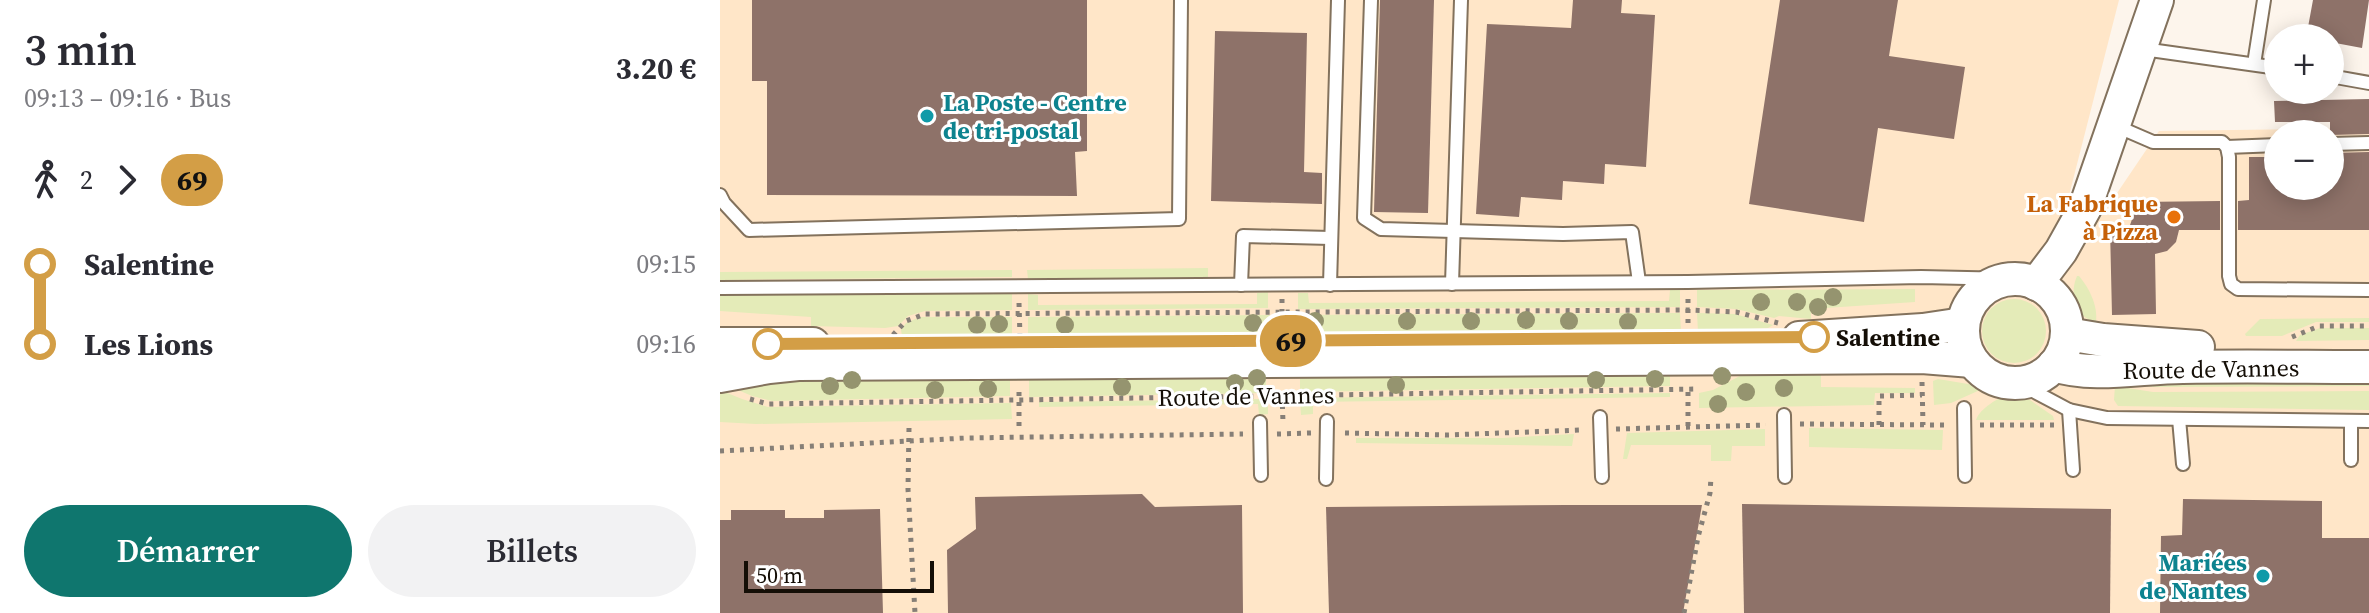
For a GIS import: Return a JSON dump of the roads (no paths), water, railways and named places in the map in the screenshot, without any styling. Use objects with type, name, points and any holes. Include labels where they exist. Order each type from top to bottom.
[{"type":"main road","points":[[2024,281],[2061,251],[2085,208],[2157,0]]},
{"type":"main road","points":[[2024,281],[2049,292],[2059,304],[2067,334],[2063,350],[2054,365],[2040,376],[2018,383],[2007,382],[1992,378],[1972,361],[1963,340],[1963,324],[1969,307],[1980,293],[1995,283],[2024,281]]},
{"type":"main road","points":[[720,344],[1807,338],[1923,330],[1963,324]]},
{"type":"main road","name":"Route de Vannes","points":[[2067,334],[2176,347],[2266,349],[2369,346]]},
{"type":"main road","name":"Route de Vannes","points":[[731,386],[769,367],[798,364],[1922,357],[1972,361]]},
{"type":"main road","name":"Route de Vannes","points":[[2054,365],[2068,370],[2369,367]]},
{"type":"lane","points":[[720,195],[749,230],[1179,219],[1181,0]]},
{"type":"lane","points":[[1330,285],[1338,0]]},
{"type":"lane","points":[[1371,0],[1364,218],[1381,229],[1563,234],[1632,232],[1639,282]]},
{"type":"lane","points":[[1452,284],[1461,0]]},
{"type":"lane","points":[[2254,64],[2264,0]]},
{"type":"lane","points":[[2140,49],[2264,66]]},
{"type":"lane","points":[[2344,79],[2369,83]]},
{"type":"lane","points":[[2114,125],[2153,142],[2222,142],[2227,147],[2229,276],[2231,284],[2238,289],[2369,290]]},
{"type":"lane","points":[[2344,144],[2369,143]]},
{"type":"lane","points":[[2227,147],[2264,146]]},
{"type":"lane","points":[[1241,285],[1243,236],[1331,238]]},
{"type":"lane","points":[[720,288],[1452,284],[1921,277],[2024,281]]},
{"type":"lane","points":[[2018,383],[2069,410],[2107,418],[2369,421]]},
{"type":"lane","points":[[1964,408],[1965,476]]},
{"type":"lane","points":[[2069,410],[2073,470]]},
{"type":"lane","points":[[2179,419],[2183,464]]},
{"type":"lane","points":[[1784,420],[1785,477]]},
{"type":"lane","points":[[2351,421],[2351,460]]},
{"type":"lane","points":[[1600,423],[1602,477]]},
{"type":"lane","points":[[1326,479],[1327,427]]},
{"type":"lane","points":[[1261,428],[1261,475]]},
{"type":"place","name":"La Poste - Centre de tri-postal","points":[[927,116]]},
{"type":"place","name":"La Fabrique à Pizza","points":[[2174,217]]},
{"type":"place","name":"Salentine","points":[[1814,337]]},
{"type":"place","name":"Mariées de Nantes","points":[[2263,576]]}]
